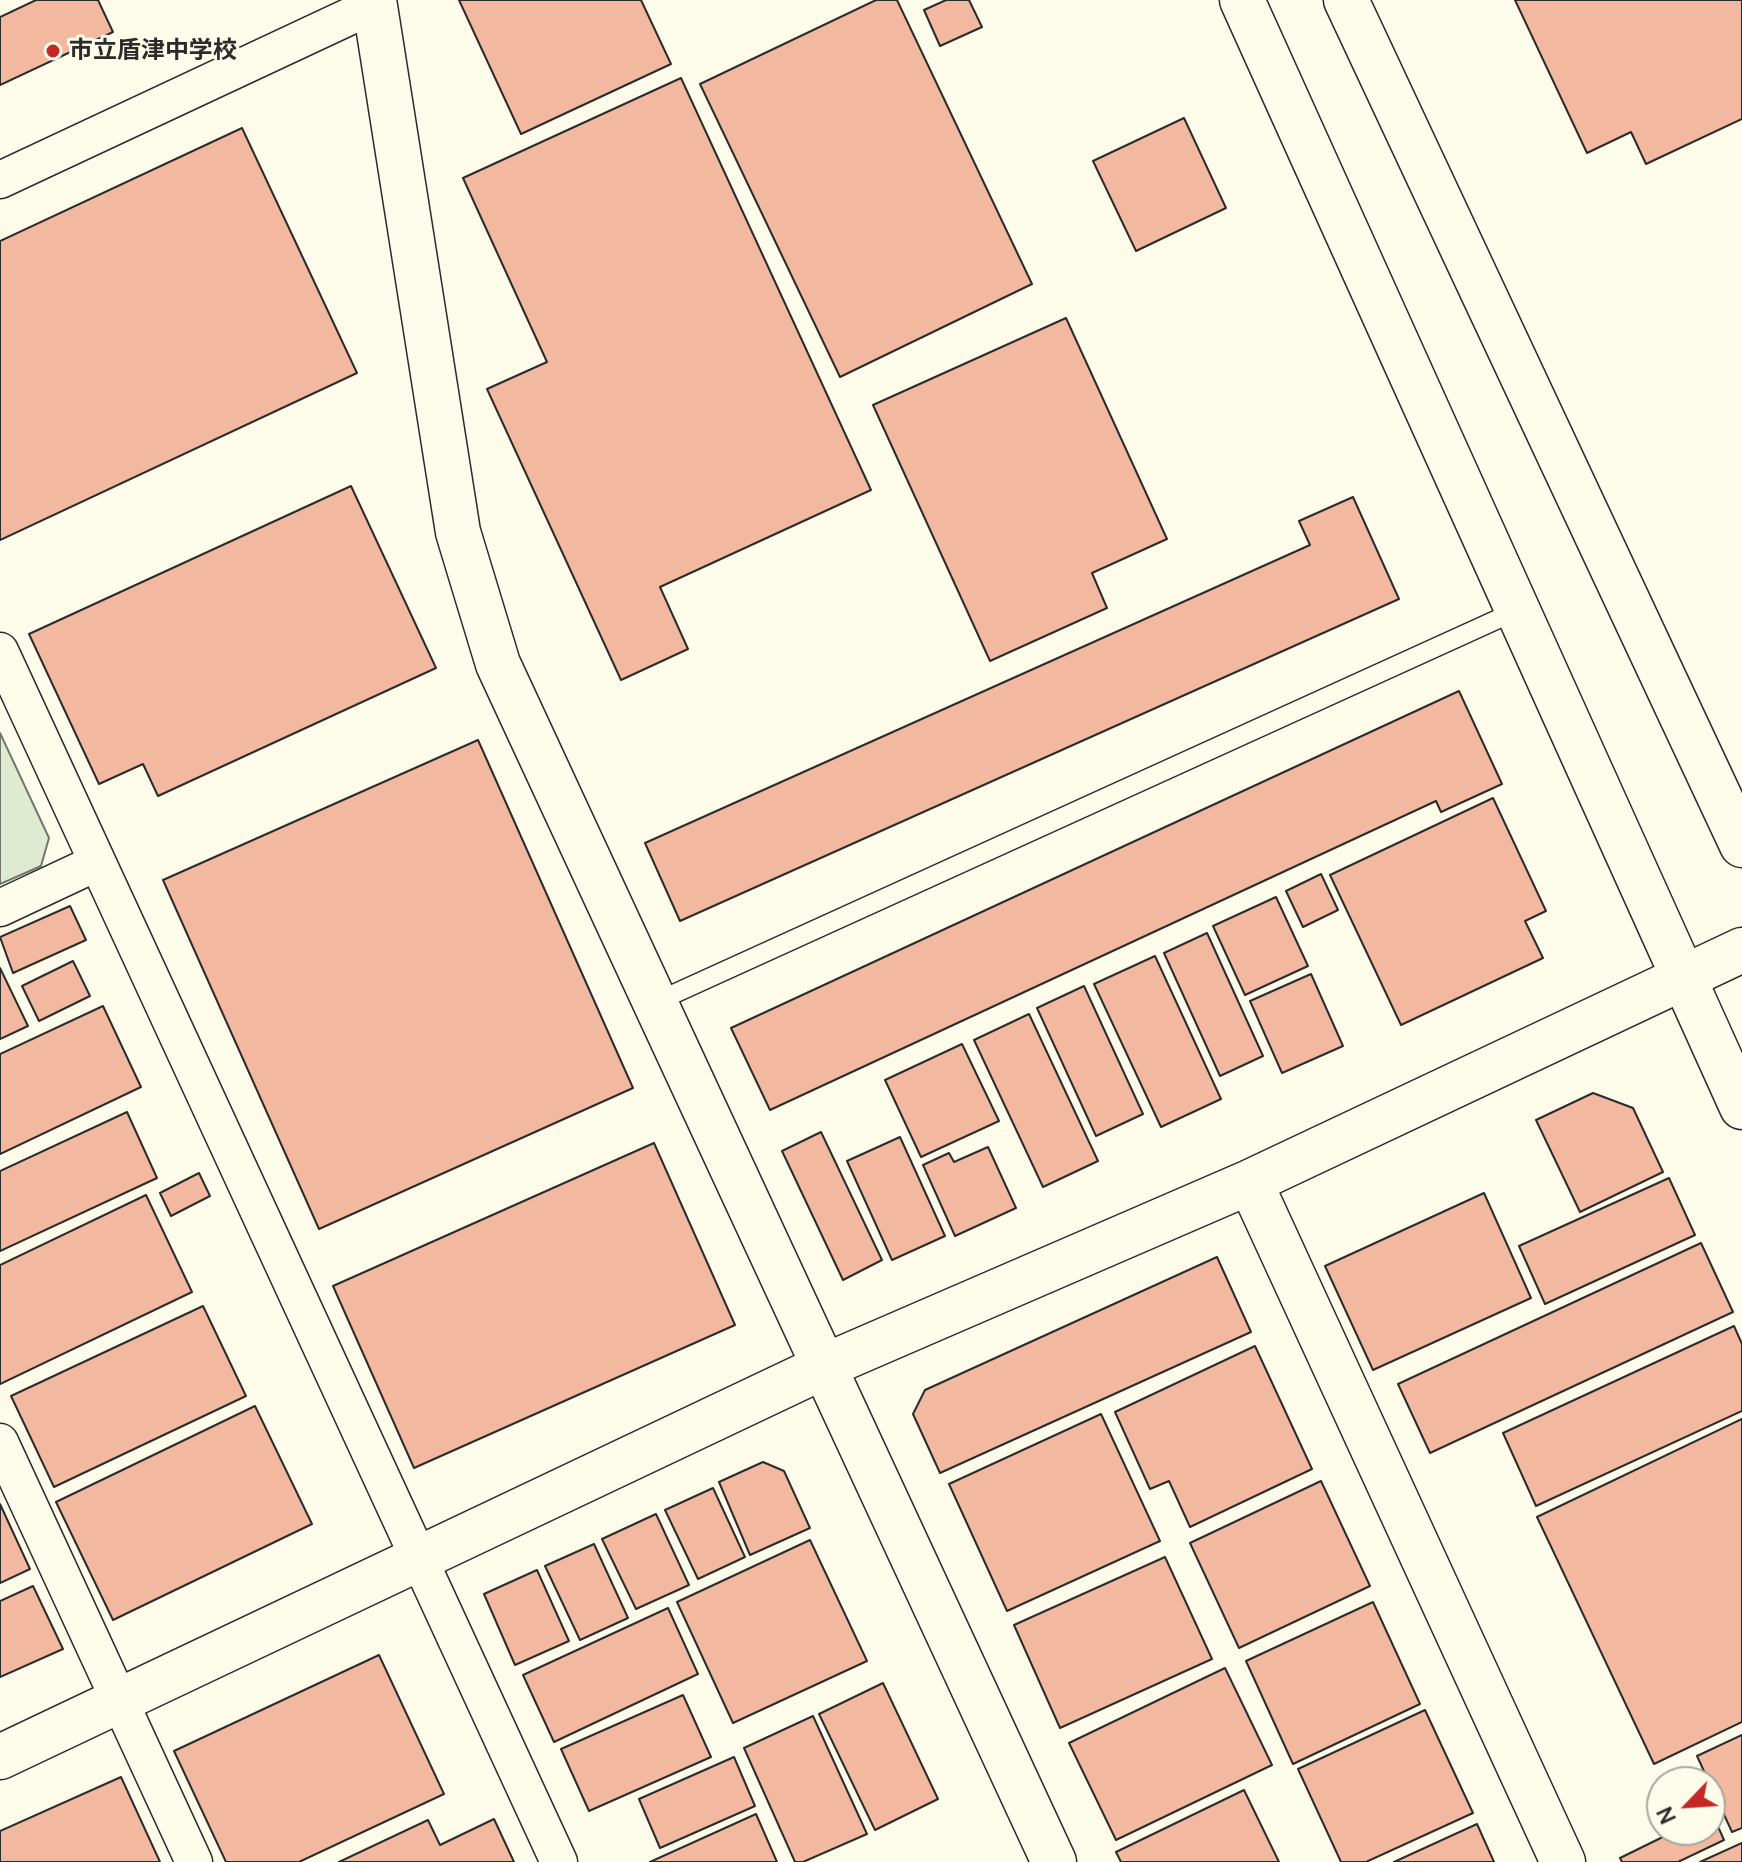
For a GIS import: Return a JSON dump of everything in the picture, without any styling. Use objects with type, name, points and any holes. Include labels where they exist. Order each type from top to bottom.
[{"type":"street","points":[[1242,0],[1742,1107]]},
{"type":"street","points":[[1346,0],[1742,845]]},
{"type":"street","points":[[0,180],[374,2],[458,532],[498,664],[1054,1862]]},
{"type":"street","points":[[0,651],[559,1862]]},
{"type":"street","points":[[0,908],[96,863]]},
{"type":"street","points":[[0,1757],[118,1698],[825,1366],[1250,1182],[1683,975],[1742,950]]},
{"type":"street","points":[[1250,1182],[1563,1862]]},
{"type":"street","points":[[0,1442],[194,1862]]},
{"type":"lane","points":[[656,1002],[1518,610]]},
{"type":"green space","points":[[0,733],[49,838],[41,866],[0,884]]},
{"type":"building","points":[[36,0],[98,0],[113,32],[0,85],[0,17]]},
{"type":"building","points":[[459,0],[641,0],[671,64],[521,134]]},
{"type":"building","points":[[876,0],[897,0],[1032,284],[840,377],[700,84]]},
{"type":"building","points":[[946,0],[969,0],[982,27],[940,46],[924,10]]},
{"type":"building","points":[[1515,0],[1742,0],[1742,119],[1646,164],[1631,132],[1587,153]]},
{"type":"building","points":[[681,78],[871,490],[660,587],[688,649],[621,680],[487,389],[547,362],[463,178]]},
{"type":"building","points":[[1184,118],[1226,208],[1136,251],[1093,161]]},
{"type":"building","points":[[242,128],[357,373],[0,540],[0,241]]},
{"type":"building","points":[[1066,318],[1167,539],[1092,573],[1107,608],[990,661],[873,405]]},
{"type":"building","points":[[351,486],[436,668],[158,796],[143,764],[99,784],[29,634]]},
{"type":"building","points":[[1353,497],[1399,599],[680,921],[645,843],[1310,545],[1299,521]]},
{"type":"building","points":[[1459,691],[1502,784],[1441,812],[1436,801],[770,1110],[731,1028]]},
{"type":"building","points":[[478,740],[633,1088],[319,1229],[163,880]]},
{"type":"building","points":[[1493,798],[1546,911],[1525,921],[1543,958],[1401,1025],[1330,875]]},
{"type":"building","points":[[1321,874],[1338,910],[1303,927],[1286,891]]},
{"type":"building","points":[[1276,897],[1308,966],[1245,995],[1213,926]]},
{"type":"building","points":[[70,906],[86,940],[13,973],[0,937]]},
{"type":"building","points":[[1207,933],[1263,1056],[1220,1076],[1164,953]]},
{"type":"building","points":[[1155,956],[1221,1099],[1161,1127],[1094,984]]},
{"type":"building","points":[[73,961],[90,996],[39,1021],[22,986]]},
{"type":"building","points":[[0,968],[28,1026],[0,1039]]},
{"type":"building","points":[[1311,974],[1343,1046],[1282,1073],[1250,1001]]},
{"type":"building","points":[[1084,986],[1143,1114],[1096,1136],[1037,1008]]},
{"type":"building","points":[[103,1006],[141,1087],[0,1154],[0,1054]]},
{"type":"building","points":[[1029,1014],[1098,1161],[1043,1187],[974,1040]]},
{"type":"building","points":[[962,1044],[999,1121],[921,1157],[885,1080]]},
{"type":"building","points":[[1593,1093],[1633,1108],[1663,1172],[1580,1212],[1536,1120]]},
{"type":"building","points":[[127,1112],[157,1178],[0,1251],[0,1171]]},
{"type":"building","points":[[821,1132],[882,1260],[843,1280],[782,1151]]},
{"type":"building","points":[[900,1137],[945,1236],[892,1260],[847,1161]]},
{"type":"building","points":[[654,1143],[735,1325],[414,1468],[333,1286]]},
{"type":"building","points":[[988,1147],[1016,1208],[955,1236],[923,1165],[949,1153],[954,1162]]},
{"type":"building","points":[[199,1173],[210,1196],[171,1216],[160,1193]]},
{"type":"building","points":[[1669,1178],[1695,1235],[1545,1304],[1519,1246]]},
{"type":"building","points":[[1484,1193],[1531,1298],[1373,1370],[1325,1266]]},
{"type":"building","points":[[146,1195],[192,1292],[0,1384],[0,1265]]},
{"type":"building","points":[[1701,1243],[1733,1312],[1430,1453],[1398,1384]]},
{"type":"building","points":[[1217,1257],[1251,1332],[940,1473],[913,1414],[925,1390]]},
{"type":"building","points":[[203,1306],[246,1396],[54,1487],[11,1396]]},
{"type":"building","points":[[1734,1326],[1742,1344],[1742,1411],[1536,1506],[1503,1433]]},
{"type":"building","points":[[1255,1346],[1312,1469],[1190,1527],[1169,1481],[1150,1489],[1115,1412]]},
{"type":"building","points":[[255,1406],[312,1524],[113,1620],[56,1502]]},
{"type":"building","points":[[1101,1414],[1160,1541],[1007,1611],[949,1484]]},
{"type":"building","points":[[1742,1419],[1742,1722],[1654,1764],[1537,1517]]},
{"type":"building","points":[[763,1462],[784,1471],[810,1528],[750,1555],[719,1482]]},
{"type":"building","points":[[1321,1481],[1370,1586],[1239,1648],[1190,1543]]},
{"type":"building","points":[[713,1488],[745,1557],[698,1579],[665,1510]]},
{"type":"building","points":[[0,1504],[30,1569],[0,1583]]},
{"type":"building","points":[[656,1514],[689,1585],[636,1609],[602,1539]]},
{"type":"building","points":[[810,1540],[867,1661],[733,1723],[677,1602]]},
{"type":"building","points":[[594,1544],[628,1618],[580,1640],[545,1566]]},
{"type":"building","points":[[1165,1557],[1212,1659],[1060,1728],[1014,1625]]},
{"type":"building","points":[[537,1570],[569,1641],[515,1665],[484,1594]]},
{"type":"building","points":[[33,1586],[63,1649],[0,1677],[0,1601]]},
{"type":"building","points":[[1373,1602],[1420,1704],[1293,1764],[1246,1661]]},
{"type":"building","points":[[668,1608],[698,1674],[554,1742],[523,1675]]},
{"type":"building","points":[[379,1655],[444,1794],[299,1862],[226,1862],[174,1751]]},
{"type":"building","points":[[1225,1668],[1272,1765],[1116,1840],[1069,1743]]},
{"type":"building","points":[[883,1683],[938,1799],[875,1830],[819,1714]]},
{"type":"building","points":[[683,1695],[711,1757],[589,1811],[561,1749]]},
{"type":"building","points":[[1425,1710],[1473,1813],[1366,1862],[1341,1862],[1298,1769]]},
{"type":"building","points":[[813,1716],[867,1834],[803,1862],[795,1862],[744,1748]]},
{"type":"building","points":[[1742,1735],[1742,1828],[1732,1832],[1726,1819],[1726,1766],[1702,1766],[1697,1756]]},
{"type":"building","points":[[734,1757],[755,1806],[660,1848],[639,1799]]},
{"type":"building","points":[[121,1777],[160,1862],[0,1862],[0,1831]]},
{"type":"building","points":[[1244,1790],[1279,1862],[1121,1862],[1116,1852]]},
{"type":"building","points":[[756,1814],[777,1862],[650,1862]]},
{"type":"building","points":[[494,1819],[514,1862],[339,1862],[428,1820],[440,1845]]},
{"type":"building","points":[[1477,1824],[1494,1862],[1394,1862]]},
{"type":"building","points":[[1742,1843],[1742,1862],[1700,1862]]},
{"type":"building","points":[[1646,1845],[1711,1846],[1678,1862],[1622,1862],[1620,1858]]},
{"type":"place","name":"市立盾津中学校","points":[[53,51]]}]
